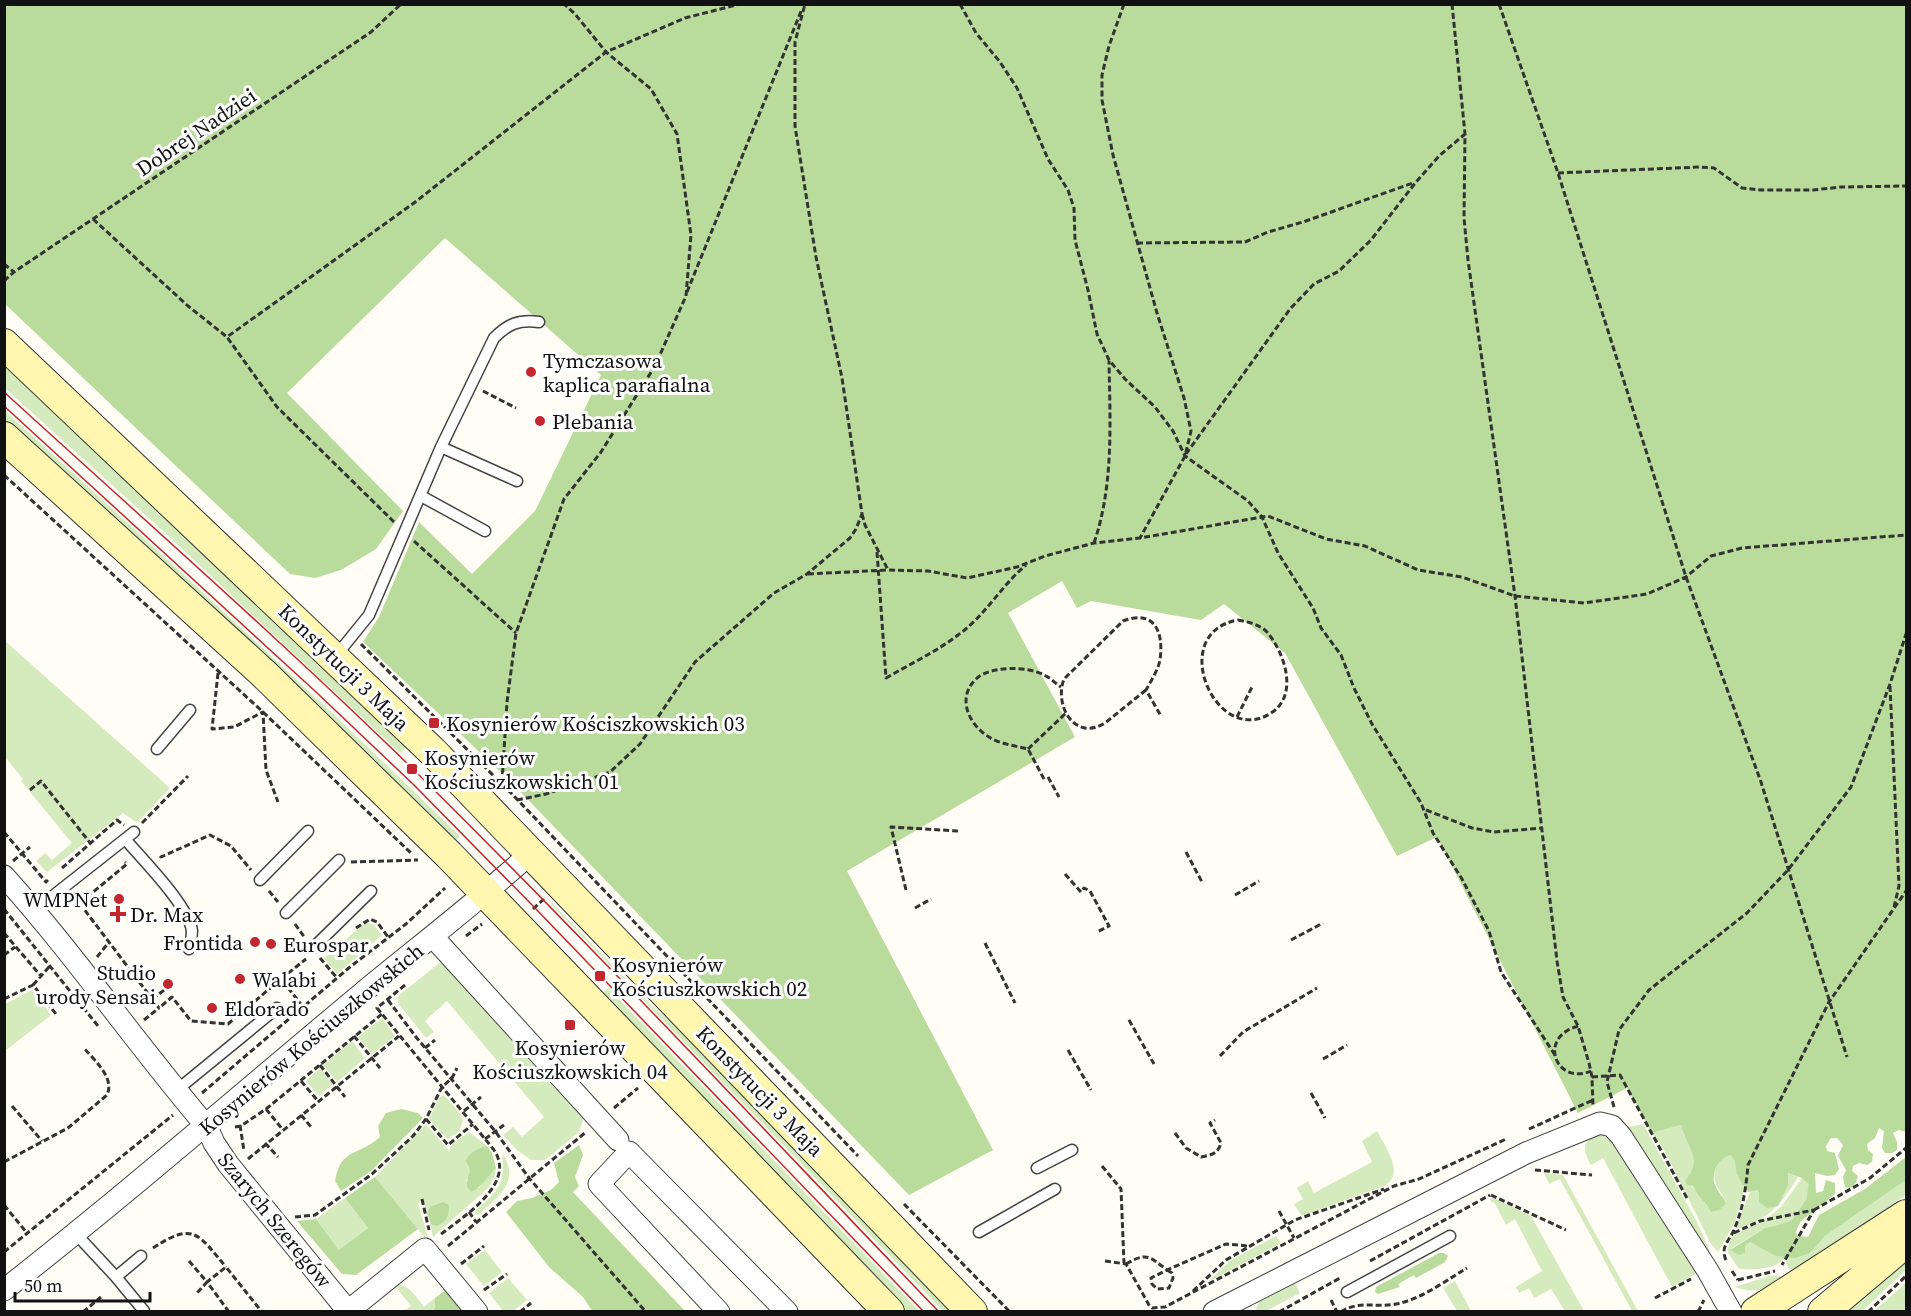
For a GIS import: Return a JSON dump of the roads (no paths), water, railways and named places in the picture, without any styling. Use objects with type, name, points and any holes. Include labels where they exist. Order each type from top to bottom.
[{"type":"street","name":"Konstytucji 3 Maja","points":[[4,344],[344,646],[506,798],[531,853],[570,874],[972,1311]]},
{"type":"street","points":[[4,437],[264,674],[487,893],[889,1311]]},
{"type":"street","name":"Kosynierów Kościuszkowskich","points":[[4,1290],[210,1135],[368,989],[487,893],[531,853]]},
{"type":"street","name":"Szarych Szeregów","points":[[4,876],[35,910],[177,1090],[228,1164],[348,1311],[430,1250],[473,1307]]},
{"type":"street","points":[[433,937],[618,1140]]},
{"type":"street","points":[[1214,1311],[1526,1153],[1594,1124],[1606,1123],[1621,1136],[1708,1271],[1731,1311]]},
{"type":"street","points":[[719,1311],[599,1184],[629,1152],[788,1311]]},
{"type":"street","points":[[1756,1311],[1906,1215]]},
{"type":"street","points":[[1823,1311],[1906,1242]]},
{"type":"lane","points":[[344,646],[369,615],[441,447],[494,338],[513,323],[525,320],[539,322]]},
{"type":"lane","points":[[441,447],[517,481]]},
{"type":"lane","points":[[421,495],[485,531]]},
{"type":"lane","points":[[157,749],[190,710]]},
{"type":"lane","points":[[260,880],[308,831]]},
{"type":"lane","points":[[35,910],[126,838],[183,909],[192,929],[189,949]]},
{"type":"lane","points":[[286,913],[340,861]]},
{"type":"lane","points":[[314,950],[371,891]]},
{"type":"lane","points":[[177,1090],[277,1008]]},
{"type":"lane","points":[[1037,1168],[1072,1150]]},
{"type":"lane","points":[[980,1232],[1055,1190]]},
{"type":"lane","points":[[76,1234],[144,1311]]},
{"type":"lane","points":[[1347,1292],[1450,1236]]},
{"type":"lane","points":[[116,1277],[141,1256]]},
{"type":"tram line","points":[[4,392],[264,628],[416,772],[614,972],[939,1312]]},
{"type":"tram line","points":[[4,406],[414,785],[924,1312]]},
{"type":"place","name":"Tymczasowa kaplica parafialna","points":[[531,372]]},
{"type":"place","name":"Plebania","points":[[540,421]]},
{"type":"place","name":"Kosynierów Kościszkowskich 03","points":[[434,723]]},
{"type":"place","name":"Kosynierów Kościuszkowskich 01","points":[[412,769]]},
{"type":"place","name":"WMPNet","points":[[119,899]]},
{"type":"place","name":"Dr. Max","points":[[118,914]]},
{"type":"place","name":"Frontida","points":[[255,942]]},
{"type":"place","name":"Eurospar","points":[[271,944]]},
{"type":"place","name":"Kosynierów Kościuszkowskich 02","points":[[600,976]]},
{"type":"place","name":"Walabi","points":[[240,979]]},
{"type":"place","name":"Studio urody Sensai","points":[[168,984]]},
{"type":"place","name":"Eldorado","points":[[212,1008]]},
{"type":"place","name":"Kosynierów Kościuszkowskich 04","points":[[570,1025]]}]
